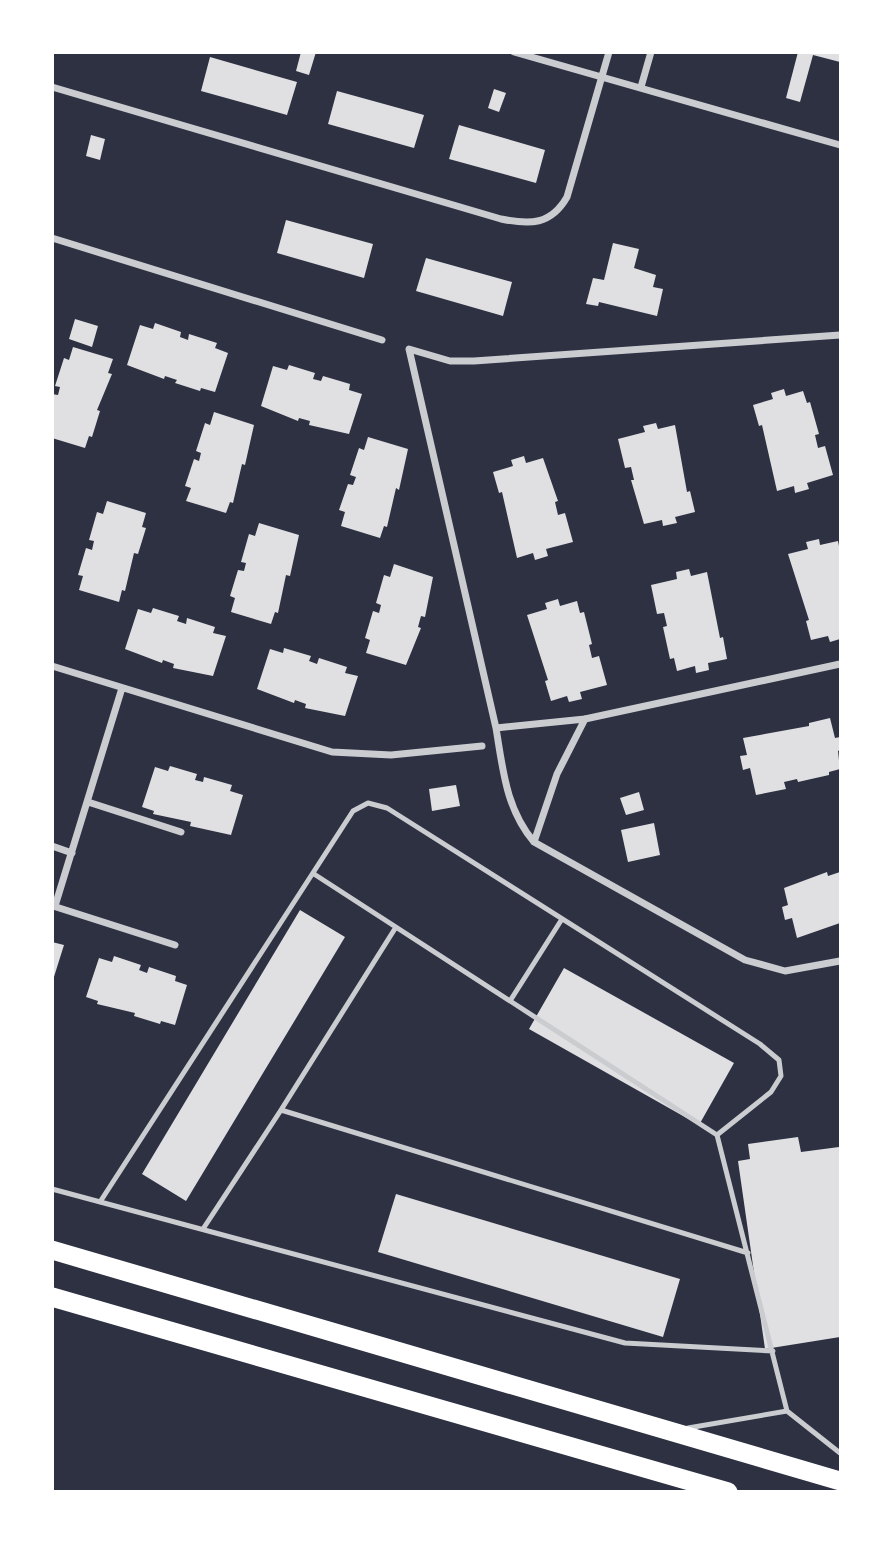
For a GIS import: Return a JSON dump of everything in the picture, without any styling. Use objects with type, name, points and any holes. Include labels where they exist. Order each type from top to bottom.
[{"type":"highway","points":[[52,1250],[841,1481]]},
{"type":"highway","points":[[52,1297],[728,1492]]},
{"type":"street","points":[[514,52],[841,145]]},
{"type":"street","points":[[52,87],[501,219],[526,224],[549,218],[559,211],[567,197],[608,52]]},
{"type":"street","points":[[641,88],[651,52]]},
{"type":"street","points":[[52,238],[382,340]]},
{"type":"street","points":[[841,335],[474,361],[450,361],[408,349],[496,728],[512,809],[519,825],[534,842],[746,960],[785,971],[839,962],[841,973]]},
{"type":"street","points":[[496,728],[585,719],[841,664]]},
{"type":"street","points":[[52,666],[332,752],[391,755],[482,746]]},
{"type":"street","points":[[122,688],[89,802],[54,906],[175,945]]},
{"type":"street","points":[[534,842],[557,774],[585,719]]},
{"type":"street","points":[[89,802],[181,832]]},
{"type":"street","points":[[52,846],[72,853]]},
{"type":"lane","points":[[100,1202],[354,811],[368,803],[387,808],[760,1044],[779,1060],[781,1076],[771,1092],[717,1135]]},
{"type":"lane","points":[[313,874],[717,1135],[774,1351],[787,1411],[841,1453]]},
{"type":"lane","points":[[510,1001],[562,919]]},
{"type":"lane","points":[[203,1229],[396,927]]},
{"type":"lane","points":[[281,1110],[748,1253]]},
{"type":"lane","points":[[52,1189],[625,1343],[774,1351]]},
{"type":"lane","points":[[671,1432],[787,1411]]},
{"type":"building","points":[[301,52],[316,52],[309,75],[296,71]]},
{"type":"building","points":[[798,52],[840,52],[840,62],[813,55],[800,102],[786,98]]},
{"type":"building","points":[[210,57],[297,82],[287,115],[201,91]]},
{"type":"building","points":[[494,89],[506,93],[499,112],[488,108]]},
{"type":"building","points":[[337,91],[424,115],[414,148],[328,124]]},
{"type":"building","points":[[459,125],[545,150],[536,183],[449,159]]},
{"type":"building","points":[[91,135],[105,139],[100,160],[86,156]]},
{"type":"building","points":[[286,220],[373,244],[364,278],[277,253]]},
{"type":"building","points":[[613,243],[639,249],[634,268],[656,275],[653,287],[663,289],[657,316],[599,302],[598,306],[586,304],[593,278],[604,280]]},
{"type":"building","points":[[426,258],[512,282],[503,316],[416,291]]},
{"type":"building","points":[[75,319],[98,326],[92,347],[69,339]]},
{"type":"building","points":[[155,323],[181,332],[180,337],[188,340],[189,334],[217,343],[215,348],[228,353],[215,392],[201,388],[200,391],[175,383],[177,380],[165,376],[164,379],[127,365],[140,325],[153,329]]},
{"type":"building","points":[[73,347],[113,359],[108,373],[112,374],[97,410],[100,411],[92,437],[89,436],[85,448],[52,438],[52,394],[58,395],[60,387],[55,386],[64,358],[69,360]]},
{"type":"building","points":[[289,365],[315,373],[313,379],[321,381],[323,376],[350,384],[349,390],[362,394],[349,434],[309,425],[310,421],[299,418],[298,421],[261,406],[273,366],[287,370]]},
{"type":"building","points":[[784,389],[786,396],[803,391],[807,403],[810,402],[819,434],[815,435],[818,448],[825,446],[833,475],[807,483],[809,489],[795,493],[794,486],[777,491],[762,425],[759,426],[753,405],[773,399],[771,393]]},
{"type":"building","points":[[214,412],[254,425],[233,503],[230,502],[226,513],[186,501],[191,488],[185,486],[194,459],[199,461],[201,453],[196,451],[205,423],[210,425]]},
{"type":"building","points":[[656,423],[658,429],[675,425],[687,492],[690,491],[695,512],[675,517],[677,523],[663,526],[662,520],[644,524],[631,480],[634,480],[631,467],[625,468],[618,439],[645,432],[643,426]]},
{"type":"building","points":[[368,437],[408,449],[399,490],[396,488],[387,527],[384,526],[380,538],[341,526],[345,512],[339,510],[348,484],[353,485],[356,477],[350,475],[359,448],[364,450]]},
{"type":"building","points":[[524,456],[526,463],[543,458],[558,501],[555,502],[558,515],[565,513],[573,542],[546,549],[548,556],[535,560],[533,553],[517,558],[502,492],[499,493],[493,472],[513,466],[511,460]]},
{"type":"building","points":[[107,501],[146,513],[142,527],[146,528],[138,554],[134,553],[125,591],[122,590],[119,602],[79,590],[83,576],[78,575],[86,548],[92,550],[94,541],[89,540],[97,512],[103,514]]},
{"type":"building","points":[[259,523],[299,535],[290,576],[286,575],[278,613],[275,612],[271,624],[231,612],[235,598],[230,596],[238,570],[244,571],[246,563],[241,562],[249,534],[255,536]]},
{"type":"building","points":[[819,539],[820,545],[838,541],[840,551],[840,639],[830,642],[828,636],[811,640],[806,621],[809,620],[788,554],[808,549],[806,542]]},
{"type":"building","points":[[394,564],[433,577],[425,617],[421,616],[418,627],[421,628],[406,665],[366,653],[370,640],[365,638],[373,611],[379,613],[381,605],[376,603],[384,575],[390,577]]},
{"type":"building","points":[[689,569],[691,576],[707,572],[720,638],[723,637],[727,659],[708,663],[709,670],[696,673],[695,666],[677,671],[674,658],[670,659],[663,627],[667,626],[664,613],[657,614],[651,585],[677,579],[676,572]]},
{"type":"building","points":[[558,599],[560,606],[577,601],[580,613],[584,612],[592,644],[589,645],[592,658],[599,656],[607,685],[580,692],[582,699],[569,702],[567,696],[551,701],[545,681],[548,680],[527,615],[547,609],[545,603]]},
{"type":"building","points":[[153,608],[179,616],[177,621],[186,624],[187,618],[215,627],[213,633],[226,636],[213,676],[173,668],[174,664],[163,660],[162,663],[125,649],[138,609],[151,613]]},
{"type":"building","points":[[284,648],[311,656],[309,661],[317,664],[319,658],[347,667],[345,673],[358,676],[345,716],[305,708],[306,704],[295,700],[294,703],[257,689],[270,649],[283,653]]},
{"type":"building","points":[[830,718],[835,738],[840,737],[840,769],[829,772],[829,775],[798,782],[797,779],[784,782],[786,789],[756,795],[750,768],[743,770],[740,756],[747,755],[743,738],[809,726],[809,723]]},
{"type":"building","points":[[170,766],[197,774],[195,780],[203,782],[204,777],[232,785],[230,791],[243,795],[231,835],[190,826],[191,822],[153,814],[154,811],[142,807],[155,767],[168,771]]},
{"type":"building","points":[[456,785],[460,806],[432,811],[429,789]]},
{"type":"building","points":[[639,792],[644,810],[626,815],[620,798]]},
{"type":"building","points":[[654,823],[660,855],[628,862],[621,830]]},
{"type":"building","points":[[827,872],[828,876],[840,872],[840,923],[797,938],[792,918],[785,920],[782,907],[788,905],[784,888]]},
{"type":"building","points":[[300,910],[345,937],[186,1201],[142,1174]]},
{"type":"building","points":[[52,942],[64,945],[53,980],[52,980]]},
{"type":"building","points":[[114,956],[141,965],[139,970],[147,973],[149,967],[176,976],[175,981],[187,985],[175,1025],[161,1021],[160,1024],[134,1016],[135,1013],[97,1004],[98,1001],[86,997],[99,958],[112,962]]},
{"type":"building","points":[[564,968],[734,1063],[699,1125],[529,1029]]},
{"type":"building","points":[[798,1137],[801,1152],[839,1147],[840,1337],[765,1349],[738,1161],[750,1159],[748,1144]]},
{"type":"building","points":[[396,1194],[680,1279],[663,1337],[378,1252]]}]
